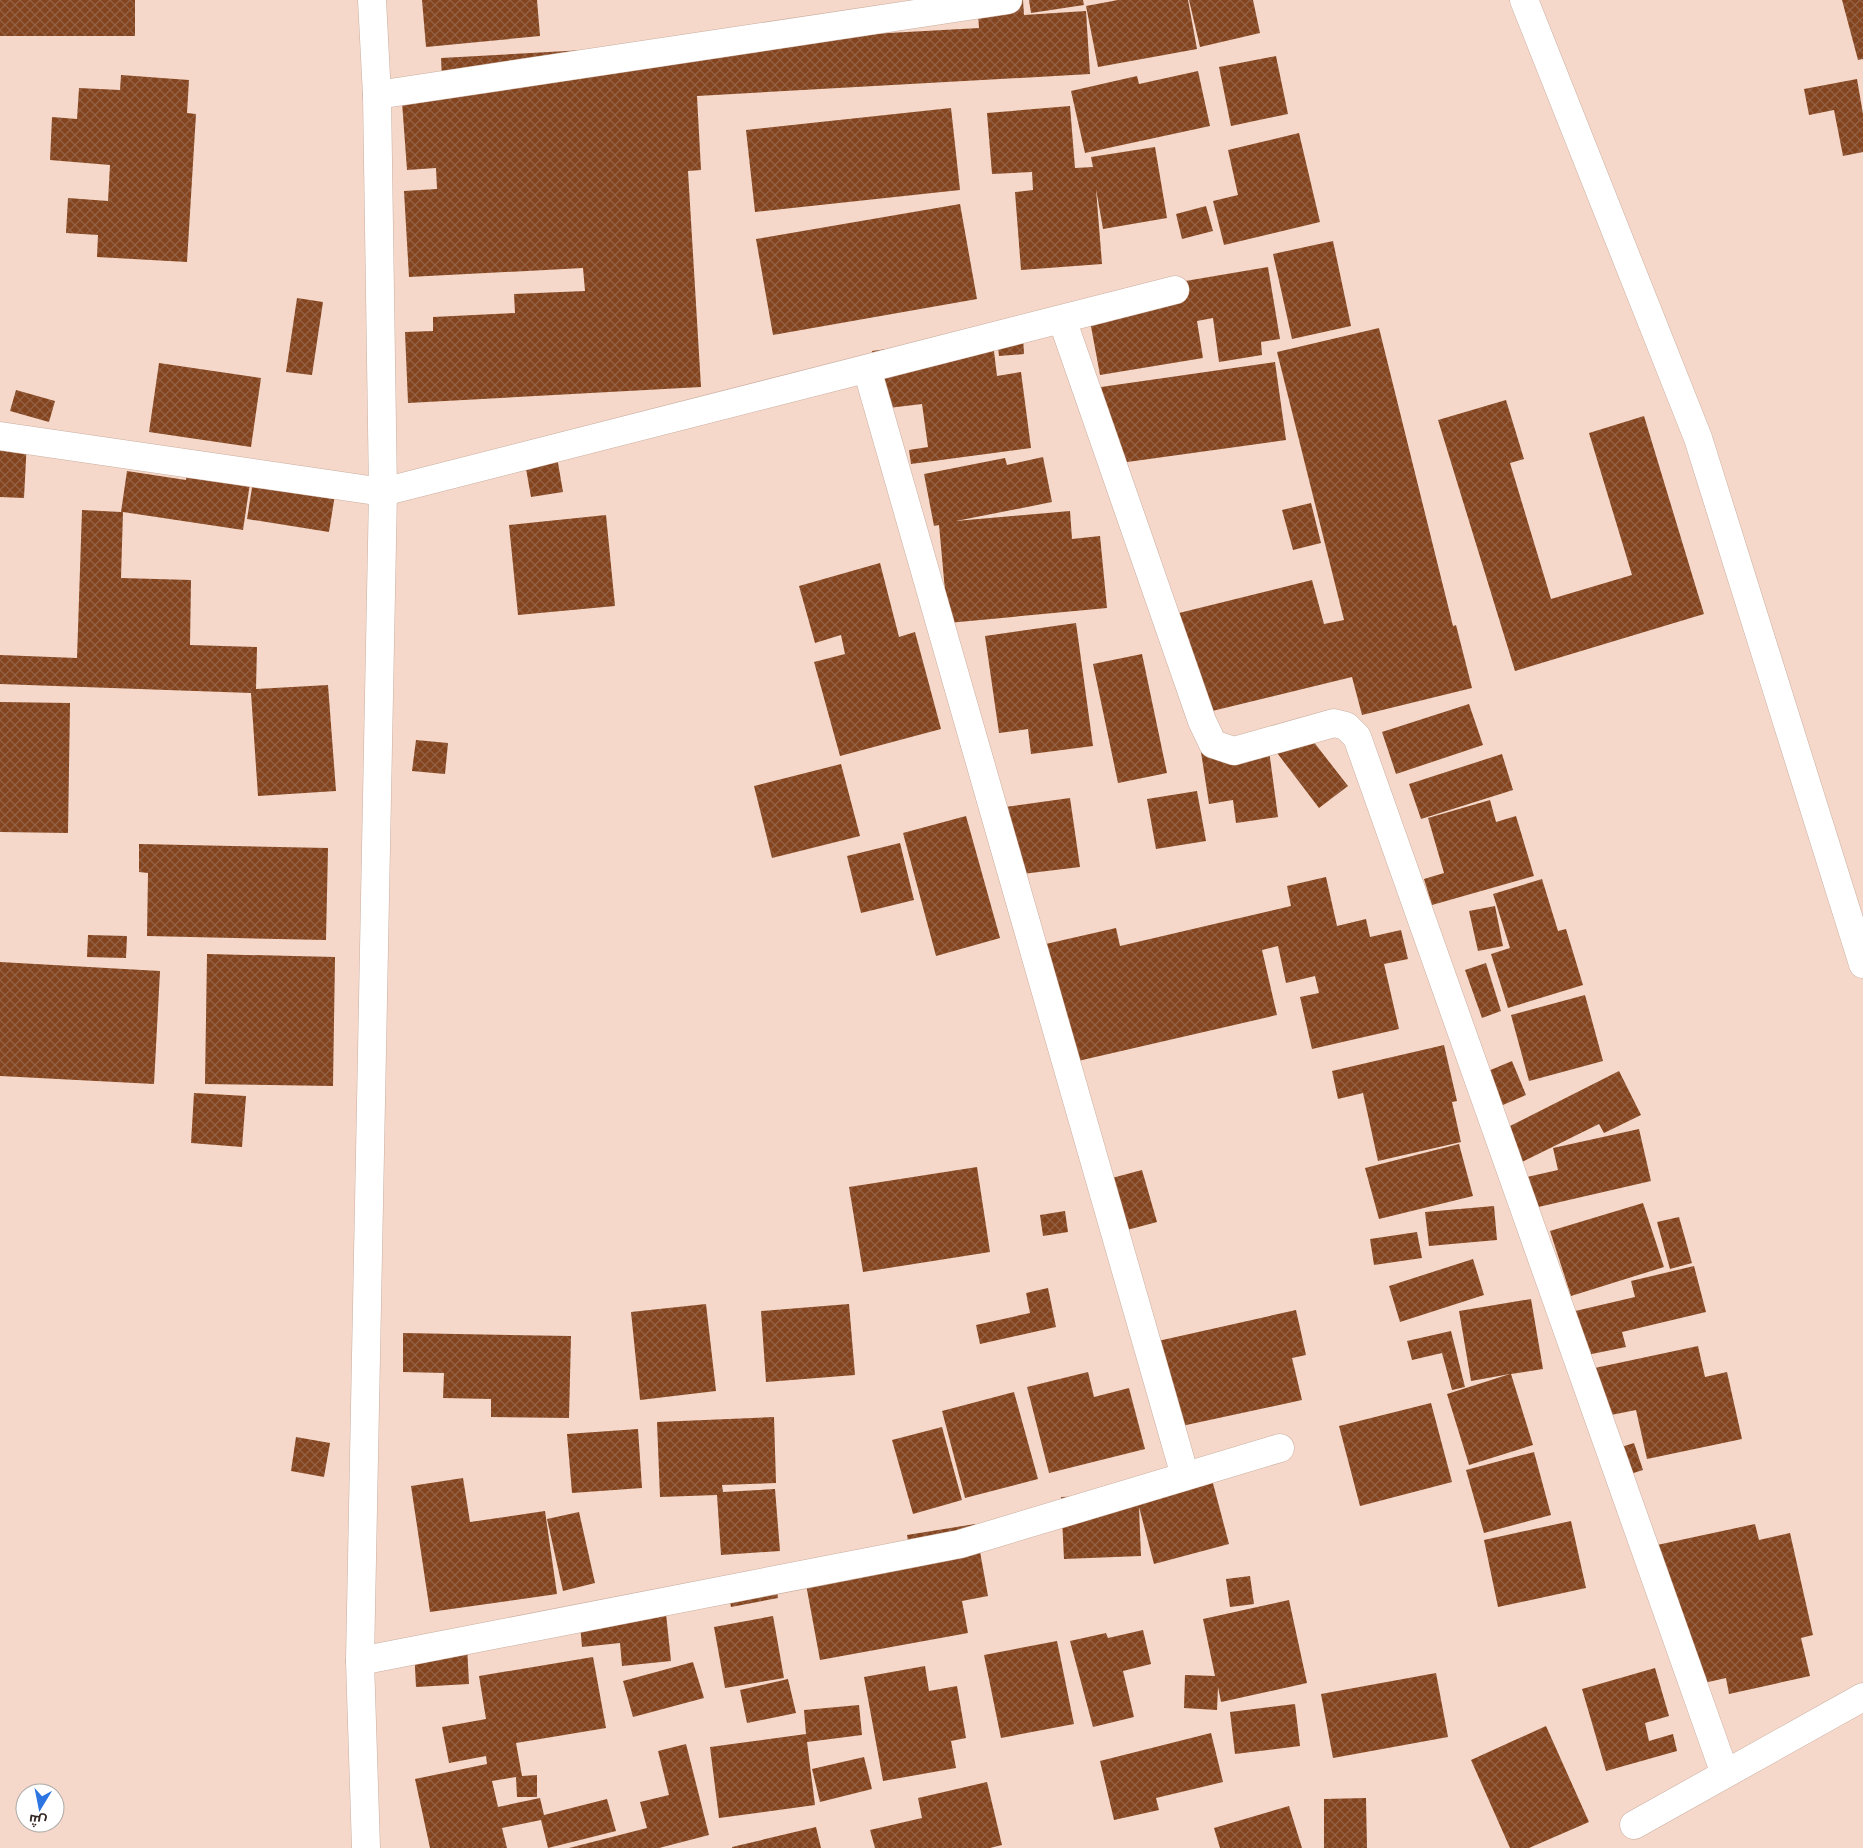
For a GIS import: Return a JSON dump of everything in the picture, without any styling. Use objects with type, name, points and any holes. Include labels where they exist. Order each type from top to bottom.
[{"type":"street","points":[[366,1848],[360,1662],[383,492],[377,95],[372,0]]},
{"type":"street","points":[[377,95],[1008,0]]},
{"type":"street","points":[[1524,0],[1698,438],[1863,964]]},
{"type":"street","points":[[0,436],[383,492],[1175,290]]},
{"type":"street","points":[[1062,319],[1202,721],[1214,744],[1234,751],[1334,723],[1346,726],[1357,737],[1725,1774]]},
{"type":"street","points":[[867,369],[1185,1476]]},
{"type":"street","points":[[360,1662],[960,1544],[1280,1448]]},
{"type":"street","points":[[1634,1825],[1863,1697]]},
{"type":"building","points":[[0,0],[135,0],[135,36],[0,36]]},
{"type":"building","points":[[422,0],[537,0],[540,36],[426,47]]},
{"type":"building","points":[[977,0],[1023,0],[1024,15],[1086,11],[1090,74],[697,96],[701,170],[688,171],[701,387],[408,403],[405,332],[433,331],[433,317],[515,313],[514,294],[585,291],[583,268],[409,277],[404,191],[437,189],[436,168],[407,170],[402,102],[443,99],[441,58],[979,28]]},
{"type":"building","points":[[1029,0],[1083,0],[1084,5],[1031,13]]},
{"type":"building","points":[[1118,0],[1188,0],[1197,49],[1098,67],[1086,6]]},
{"type":"building","points":[[1189,0],[1253,0],[1260,33],[1200,47]]},
{"type":"building","points":[[1842,0],[1863,0],[1863,59],[1858,60]]},
{"type":"building","points":[[1276,56],[1288,114],[1231,126],[1219,67]]},
{"type":"building","points":[[1198,71],[1210,126],[1085,153],[1071,91],[1137,76],[1139,84]]},
{"type":"building","points":[[121,75],[189,80],[187,113],[196,114],[187,262],[97,257],[98,235],[66,233],[68,198],[108,201],[110,165],[50,160],[52,117],[77,119],[79,88],[120,90]]},
{"type":"building","points":[[1857,79],[1863,114],[1863,152],[1843,156],[1834,110],[1809,115],[1804,89]]},
{"type":"building","points":[[1070,106],[1075,168],[1093,167],[1091,157],[1155,147],[1167,218],[1103,229],[1096,189],[1102,264],[1021,270],[1015,192],[1033,190],[1032,172],[992,174],[987,113]]},
{"type":"building","points":[[951,108],[960,190],[755,212],[746,130]]},
{"type":"building","points":[[1299,133],[1320,222],[1224,245],[1213,201],[1238,195],[1228,150]]},
{"type":"building","points":[[960,204],[977,299],[773,335],[756,239]]},
{"type":"building","points":[[1206,206],[1213,231],[1182,239],[1176,214]]},
{"type":"building","points":[[1333,241],[1351,326],[1292,339],[1273,254]]},
{"type":"building","points":[[1268,267],[1280,339],[1261,342],[1262,355],[1219,362],[1213,318],[1197,321],[1203,358],[1100,375],[1090,321],[1154,310],[1150,287]]},
{"type":"building","points":[[297,298],[323,302],[312,375],[286,372]]},
{"type":"building","points":[[1379,328],[1453,626],[1456,625],[1472,688],[1362,715],[1352,677],[1204,713],[1179,613],[1312,580],[1324,624],[1344,620],[1277,352]]},
{"type":"building","points":[[992,335],[997,376],[1021,372],[1031,448],[911,464],[909,450],[928,447],[922,404],[880,409],[872,351]]},
{"type":"building","points":[[1023,336],[1024,354],[999,356],[997,339]]},
{"type":"building","points":[[1275,362],[1286,440],[1113,464],[1101,387]]},
{"type":"building","points":[[159,363],[261,378],[251,447],[149,432]]},
{"type":"building","points":[[16,390],[55,401],[49,422],[10,411]]},
{"type":"building","points":[[1506,400],[1524,459],[1510,463],[1551,599],[1632,575],[1589,433],[1644,416],[1704,614],[1515,671],[1438,420]]},
{"type":"building","points":[[0,438],[27,440],[24,498],[0,497]]},
{"type":"building","points":[[557,457],[563,492],[531,497],[525,463]]},
{"type":"building","points":[[1043,457],[1052,502],[956,521],[1070,511],[1072,539],[1100,536],[1107,608],[948,623],[939,525],[934,526],[924,474],[1005,458],[1007,465]]},
{"type":"building","points":[[189,460],[252,470],[243,530],[123,512],[121,578],[191,580],[190,645],[257,647],[256,689],[328,685],[336,791],[258,796],[251,693],[0,684],[0,655],[77,658],[82,510],[121,512],[127,471],[186,480]]},
{"type":"building","points":[[254,475],[336,488],[329,532],[247,519]]},
{"type":"building","points":[[1311,503],[1321,543],[1293,550],[1282,510]]},
{"type":"building","points":[[606,515],[615,606],[518,615],[509,525]]},
{"type":"building","points":[[880,563],[899,637],[915,632],[941,729],[840,756],[814,662],[845,654],[841,635],[815,643],[799,586]]},
{"type":"building","points":[[1076,623],[1093,746],[1031,754],[1028,729],[999,733],[985,636]]},
{"type":"building","points":[[1142,654],[1167,773],[1118,783],[1093,664]]},
{"type":"building","points":[[0,702],[70,703],[68,833],[0,832]]},
{"type":"building","points":[[1469,704],[1483,745],[1396,774],[1382,732]]},
{"type":"building","points":[[1299,723],[1348,786],[1319,808],[1271,745]]},
{"type":"building","points":[[416,740],[448,743],[445,774],[412,771]]},
{"type":"building","points":[[1268,743],[1278,817],[1236,823],[1233,800],[1209,804],[1201,752]]},
{"type":"building","points":[[1502,754],[1513,790],[1421,819],[1409,784]]},
{"type":"building","points":[[841,764],[860,836],[772,858],[754,786]]},
{"type":"building","points":[[1197,791],[1206,841],[1156,849],[1147,799]]},
{"type":"building","points":[[1070,798],[1080,867],[1014,875],[1005,807]]},
{"type":"building","points":[[1490,800],[1496,822],[1516,816],[1534,876],[1432,905],[1424,879],[1444,873],[1428,818]]},
{"type":"building","points":[[966,816],[1000,938],[936,956],[903,833]]},
{"type":"building","points":[[900,843],[914,900],[861,913],[847,856]]},
{"type":"building","points":[[139,844],[328,848],[326,940],[147,936],[148,873],[139,872]]},
{"type":"building","points":[[1326,877],[1337,926],[1366,919],[1370,937],[1401,930],[1408,959],[1384,964],[1399,1029],[1312,1049],[1300,997],[1319,993],[1315,976],[1286,983],[1278,946],[1262,950],[1277,1015],[1065,1064],[1037,946],[1116,928],[1120,946],[1291,906],[1287,886]]},
{"type":"building","points":[[1542,879],[1558,931],[1566,929],[1583,985],[1508,1008],[1491,954],[1510,948],[1493,894]]},
{"type":"building","points":[[1495,906],[1503,946],[1478,951],[1469,911]]},
{"type":"building","points":[[88,935],[127,936],[126,958],[87,957]]},
{"type":"building","points":[[207,954],[335,957],[333,1086],[205,1084]]},
{"type":"building","points":[[0,962],[160,971],[154,1084],[0,1076]]},
{"type":"building","points":[[1486,963],[1501,1011],[1482,1018],[1465,970]]},
{"type":"building","points":[[1585,995],[1603,1061],[1529,1081],[1511,1015]]},
{"type":"building","points":[[1444,1045],[1457,1101],[1452,1102],[1461,1142],[1378,1161],[1363,1093],[1338,1099],[1332,1071]]},
{"type":"building","points":[[1512,1061],[1526,1095],[1496,1108],[1481,1074]]},
{"type":"building","points":[[1619,1071],[1641,1115],[1604,1133],[1599,1124],[1522,1162],[1506,1128]]},
{"type":"building","points":[[194,1093],[246,1096],[242,1147],[191,1143]]},
{"type":"building","points":[[1639,1129],[1651,1181],[1534,1208],[1527,1177],[1558,1170],[1553,1148]]},
{"type":"building","points":[[1459,1144],[1473,1196],[1379,1219],[1365,1168]]},
{"type":"building","points":[[977,1167],[990,1252],[863,1272],[849,1187]]},
{"type":"building","points":[[1142,1170],[1157,1222],[1112,1234],[1097,1182]]},
{"type":"building","points":[[1643,1203],[1664,1267],[1571,1296],[1550,1231]]},
{"type":"building","points":[[1494,1206],[1497,1240],[1429,1246],[1425,1212]]},
{"type":"building","points":[[1065,1211],[1068,1232],[1043,1236],[1040,1215]]},
{"type":"building","points":[[1679,1217],[1692,1263],[1670,1269],[1657,1222]]},
{"type":"building","points":[[1417,1232],[1422,1258],[1374,1265],[1370,1239]]},
{"type":"building","points":[[1473,1259],[1484,1295],[1400,1322],[1389,1286]]},
{"type":"building","points":[[1694,1266],[1706,1312],[1622,1332],[1626,1347],[1582,1356],[1571,1312],[1635,1297],[1631,1281]]},
{"type":"building","points":[[1048,1288],[1056,1327],[980,1344],[976,1325],[1030,1313],[1026,1293]]},
{"type":"building","points":[[1531,1299],[1543,1369],[1511,1374],[1533,1445],[1469,1465],[1447,1394],[1510,1374],[1471,1381],[1459,1311]]},
{"type":"building","points":[[706,1304],[716,1391],[640,1400],[631,1312]]},
{"type":"building","points":[[849,1304],[855,1375],[766,1382],[761,1311]]},
{"type":"building","points":[[1296,1310],[1306,1355],[1292,1358],[1302,1400],[1177,1427],[1158,1341]]},
{"type":"building","points":[[1451,1331],[1465,1387],[1452,1390],[1442,1353],[1412,1360],[1407,1341]]},
{"type":"building","points":[[403,1333],[571,1336],[569,1418],[491,1417],[491,1399],[443,1398],[444,1373],[403,1372]]},
{"type":"building","points":[[1698,1346],[1705,1377],[1727,1372],[1742,1439],[1647,1459],[1636,1410],[1601,1417],[1590,1369]]},
{"type":"building","points":[[1088,1372],[1094,1397],[1129,1388],[1145,1449],[1049,1473],[1027,1387]]},
{"type":"building","points":[[1014,1392],[1038,1479],[965,1498],[942,1411]]},
{"type":"building","points":[[1431,1403],[1452,1482],[1360,1506],[1339,1426]]},
{"type":"building","points":[[774,1417],[776,1483],[722,1485],[723,1492],[775,1489],[780,1551],[721,1555],[717,1495],[660,1497],[657,1422]]},
{"type":"building","points":[[942,1427],[962,1500],[913,1514],[892,1440]]},
{"type":"building","points":[[638,1429],[642,1488],[572,1493],[567,1434]]},
{"type":"building","points":[[296,1437],[330,1443],[324,1477],[291,1471]]},
{"type":"building","points":[[1634,1443],[1643,1470],[1624,1476],[1615,1449]]},
{"type":"building","points":[[1534,1452],[1551,1515],[1484,1533],[1466,1470]]},
{"type":"building","points":[[1210,1472],[1229,1544],[1154,1564],[1139,1507],[1141,1556],[1064,1559],[1061,1497],[1135,1494]]},
{"type":"building","points":[[463,1478],[470,1522],[545,1511],[557,1594],[430,1612],[411,1486]]},
{"type":"building","points":[[579,1512],[595,1583],[563,1591],[547,1519]]},
{"type":"building","points":[[1571,1521],[1586,1588],[1498,1607],[1484,1540]]},
{"type":"building","points":[[975,1524],[988,1596],[962,1601],[968,1633],[820,1660],[805,1579],[911,1559],[907,1535]]},
{"type":"building","points":[[1755,1524],[1759,1540],[1790,1533],[1813,1635],[1801,1638],[1810,1676],[1729,1694],[1726,1678],[1695,1685],[1657,1545]]},
{"type":"building","points":[[774,1573],[778,1598],[731,1607],[726,1582]]},
{"type":"building","points":[[1250,1576],[1254,1604],[1230,1607],[1226,1579]]},
{"type":"building","points":[[1289,1600],[1307,1683],[1221,1702],[1218,1687],[1217,1710],[1184,1708],[1185,1675],[1215,1676],[1203,1619]]},
{"type":"building","points":[[665,1604],[671,1661],[622,1666],[620,1643],[582,1647],[579,1613]]},
{"type":"building","points":[[773,1616],[784,1678],[725,1688],[714,1627]]},
{"type":"building","points":[[1143,1630],[1151,1664],[1123,1671],[1134,1717],[1093,1727],[1070,1641],[1106,1633],[1108,1638]]},
{"type":"building","points":[[1057,1641],[1074,1724],[1001,1738],[984,1655]]},
{"type":"building","points":[[467,1645],[469,1684],[416,1687],[414,1647]]},
{"type":"building","points":[[593,1657],[606,1728],[516,1743],[522,1776],[537,1775],[537,1797],[517,1797],[516,1777],[492,1781],[498,1807],[540,1798],[544,1815],[607,1799],[616,1831],[548,1848],[541,1820],[502,1828],[507,1848],[430,1848],[415,1779],[487,1764],[486,1756],[449,1763],[442,1727],[486,1719],[479,1676]]},
{"type":"building","points":[[693,1662],[704,1698],[633,1717],[623,1681]]},
{"type":"building","points":[[925,1666],[929,1691],[957,1686],[966,1738],[951,1741],[956,1768],[883,1781],[864,1677]]},
{"type":"building","points":[[1655,1668],[1669,1716],[1645,1723],[1649,1741],[1673,1734],[1677,1751],[1606,1771],[1582,1689]]},
{"type":"building","points":[[1436,1673],[1448,1737],[1333,1758],[1321,1694]]},
{"type":"building","points":[[788,1679],[796,1713],[747,1723],[740,1690]]},
{"type":"building","points":[[1295,1704],[1300,1746],[1235,1754],[1230,1712]]},
{"type":"building","points":[[859,1705],[862,1735],[807,1742],[815,1805],[719,1818],[710,1747],[806,1734],[804,1710]]},
{"type":"building","points":[[1546,1726],[1589,1822],[1529,1848],[1510,1848],[1471,1760]]},
{"type":"building","points":[[1211,1733],[1223,1782],[1156,1798],[1159,1810],[1114,1820],[1100,1761]]},
{"type":"building","points":[[686,1744],[709,1835],[659,1848],[569,1848],[647,1828],[640,1802],[669,1795],[658,1751]]},
{"type":"building","points":[[864,1757],[872,1789],[820,1802],[812,1769]]},
{"type":"building","points":[[987,1782],[1002,1845],[990,1848],[875,1848],[870,1830],[922,1818],[918,1798]]},
{"type":"building","points":[[1366,1798],[1367,1848],[1324,1848],[1324,1799]]},
{"type":"building","points":[[1289,1806],[1302,1848],[1220,1848],[1214,1828]]},
{"type":"building","points":[[816,1827],[821,1848],[732,1848],[732,1847]]}]
